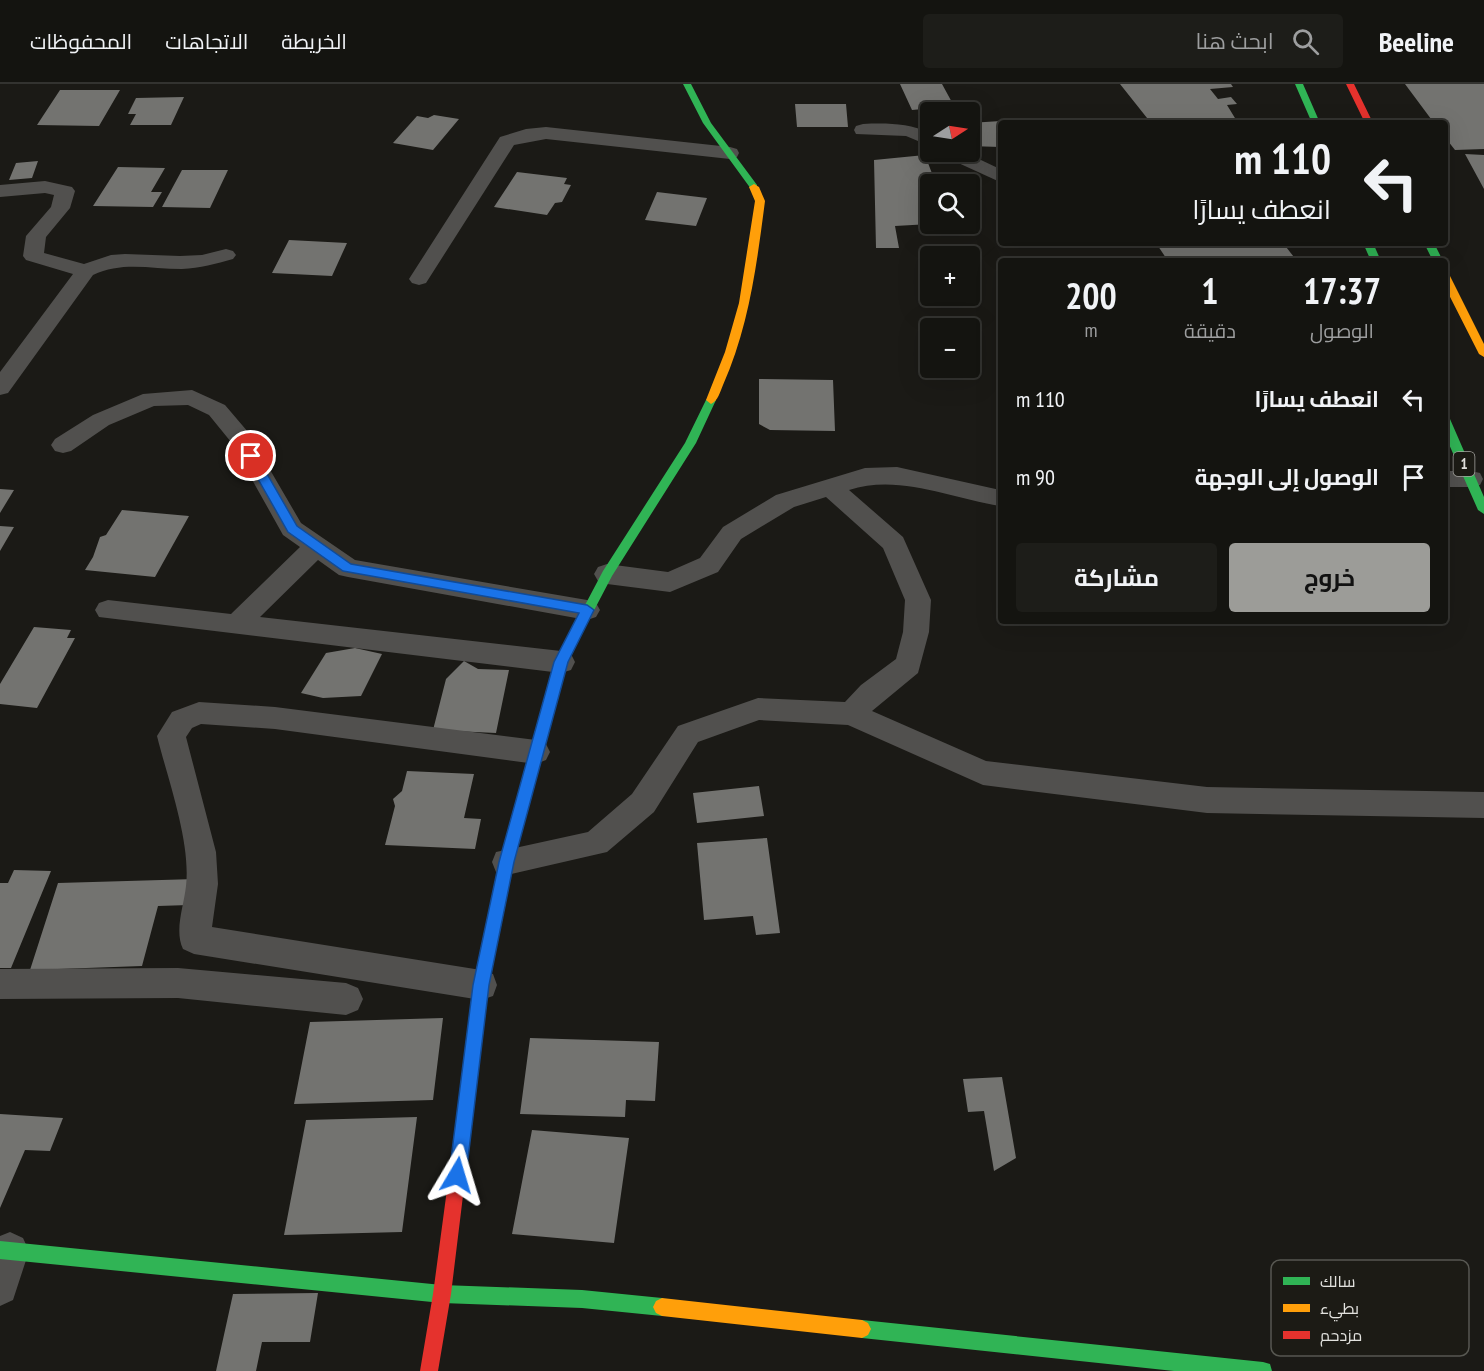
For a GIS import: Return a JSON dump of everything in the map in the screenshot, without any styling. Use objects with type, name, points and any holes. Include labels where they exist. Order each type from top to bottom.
[{"type":"main road","points":[[429,1371],[442,1294],[481,985],[507,862],[561,662],[607,574],[690,443],[728,363],[747,295],[760,201],[754,186],[707,123],[687,84]]},
{"type":"main road","points":[[1299,84],[1315,120]]},
{"type":"main road","points":[[1350,84],[1368,120]]},
{"type":"main road","points":[[1448,282],[1484,354]]},
{"type":"main road","name":"1","points":[[1448,428],[1484,510]]},
{"type":"main road","points":[[5,1251],[442,1294],[582,1299],[1263,1371]]},
{"type":"street","points":[[862,130],[895,128],[920,134]]},
{"type":"street","points":[[419,279],[507,141],[526,135],[546,134],[730,153]]},
{"type":"street","points":[[971,162],[998,175]]},
{"type":"street","points":[[0,192],[45,187],[65,191],[60,208],[36,236],[33,256],[87,271]]},
{"type":"street","points":[[0,388],[87,271],[96,265],[110,261],[192,262],[226,255]]},
{"type":"street","points":[[63,445],[101,420],[151,399],[192,397],[217,410],[240,438],[292,529],[348,568],[587,610]]},
{"type":"street","points":[[607,574],[670,582],[709,565],[732,533],[785,501],[865,476],[897,475],[998,498]]},
{"type":"street","points":[[1448,479],[1471,479]]},
{"type":"street","points":[[830,487],[894,543],[918,600],[916,632],[908,665],[871,693],[852,714]]},
{"type":"street","points":[[237,624],[316,547]]},
{"type":"street","points":[[108,610],[561,662]]},
{"type":"street","points":[[507,862],[596,843],[643,803],[688,734],[758,709],[852,714],[983,773],[1208,800],[1484,805]]},
{"type":"street","points":[[481,985],[194,939],[202,884],[201,852],[171,736],[182,720],[199,713],[275,718],[536,752]]},
{"type":"street","points":[[0,984],[178,983],[346,999]]},
{"type":"street","points":[[0,1287],[5,1251]]},
{"type":"building","points":[[900,84],[942,84],[952,102],[920,102],[920,109],[912,110]]},
{"type":"building","points":[[1120,84],[1231,84],[1233,87],[1210,89],[1218,99],[1231,97],[1237,104],[1227,105],[1236,120],[1149,120]]},
{"type":"building","points":[[1405,84],[1484,84],[1484,149],[1455,150],[1448,141],[1448,120],[1432,120]]},
{"type":"building","points":[[60,90],[120,90],[99,126],[37,125]]},
{"type":"building","points":[[184,97],[171,125],[130,125],[136,114],[128,114],[136,98]]},
{"type":"building","points":[[795,104],[846,104],[848,127],[797,127]]},
{"type":"building","points":[[434,115],[459,119],[433,150],[393,143],[417,116],[428,118]]},
{"type":"building","points":[[998,121],[998,147],[980,146],[980,122]]},
{"type":"building","points":[[1465,154],[1484,155],[1484,189]]},
{"type":"building","points":[[920,155],[920,162],[928,162],[932,174],[920,174],[920,225],[895,226],[899,248],[876,248],[874,160]]},
{"type":"building","points":[[38,161],[32,178],[9,180],[16,163]]},
{"type":"building","points":[[118,167],[165,168],[151,192],[162,192],[153,207],[93,206]]},
{"type":"building","points":[[182,170],[228,170],[210,208],[162,207]]},
{"type":"building","points":[[517,172],[567,178],[564,184],[571,185],[562,202],[555,203],[547,215],[494,207]]},
{"type":"building","points":[[657,192],[707,198],[696,226],[645,220]]},
{"type":"building","points":[[289,240],[347,243],[332,276],[272,273]]},
{"type":"building","points":[[1158,246],[1285,246],[1295,258],[1166,258]]},
{"type":"building","points":[[759,379],[833,380],[835,431],[770,430],[759,424]]},
{"type":"building","points":[[0,489],[14,490],[0,513]]},
{"type":"building","points":[[122,510],[189,516],[155,577],[85,570],[93,557],[100,537],[106,535]]},
{"type":"building","points":[[0,526],[14,527],[0,551]]},
{"type":"building","points":[[34,627],[71,630],[67,638],[75,638],[37,708],[0,704],[0,684]]},
{"type":"building","points":[[355,648],[382,654],[361,696],[323,698],[301,693],[326,653]]},
{"type":"building","points":[[464,661],[478,669],[509,670],[496,733],[433,730],[446,679]]},
{"type":"building","points":[[407,771],[474,774],[464,818],[481,819],[475,849],[385,845],[395,806],[393,799],[402,791]]},
{"type":"building","points":[[759,786],[764,816],[697,823],[693,793]]},
{"type":"building","points":[[767,838],[780,933],[756,935],[753,916],[704,920],[697,843]]},
{"type":"building","points":[[14,870],[51,871],[11,968],[0,968],[0,883],[8,883]]},
{"type":"building","points":[[196,879],[189,905],[158,906],[142,966],[30,970],[58,883]]},
{"type":"building","points":[[443,1018],[433,1100],[294,1104],[310,1022]]},
{"type":"building","points":[[530,1038],[659,1042],[655,1101],[626,1100],[625,1117],[520,1114]]},
{"type":"building","points":[[1002,1077],[1016,1158],[994,1171],[984,1111],[968,1112],[963,1079]]},
{"type":"building","points":[[0,1114],[63,1118],[50,1151],[25,1150],[0,1208]]},
{"type":"building","points":[[417,1117],[402,1232],[284,1235],[306,1120]]},
{"type":"building","points":[[532,1130],[629,1138],[614,1243],[512,1234]]},
{"type":"building","points":[[318,1293],[310,1342],[262,1342],[256,1371],[216,1371],[233,1294]]},
{"type":"traffic: fast","points":[[687,84],[707,123],[754,187]]},
{"type":"traffic: fast","points":[[1299,84],[1315,120]]},
{"type":"traffic: fast","points":[[1369,246],[1375,258]]},
{"type":"traffic: fast","points":[[1430,246],[1436,258]]},
{"type":"traffic: fast","points":[[532,769],[561,662],[607,574],[690,443],[711,400]]},
{"type":"traffic: fast","points":[[1448,428],[1484,510]]},
{"type":"traffic: fast","points":[[0,1250],[442,1294],[582,1299],[662,1307]]},
{"type":"traffic: fast","points":[[862,1329],[1263,1371]]},
{"type":"traffic: slow","points":[[711,400],[722,376],[744,303],[760,201],[754,187]]},
{"type":"traffic: slow","points":[[1448,282],[1484,354]]},
{"type":"traffic: slow","points":[[464,1122],[481,985],[507,862],[532,769]]},
{"type":"traffic: slow","points":[[662,1307],[862,1329]]},
{"type":"traffic: jam","points":[[1350,84],[1368,120]]},
{"type":"traffic: jam","points":[[429,1371],[442,1294],[464,1122]]},
{"type":"route","points":[[251,456],[292,529],[348,568],[587,610],[561,662],[507,862],[481,985],[457,1175]]}]
